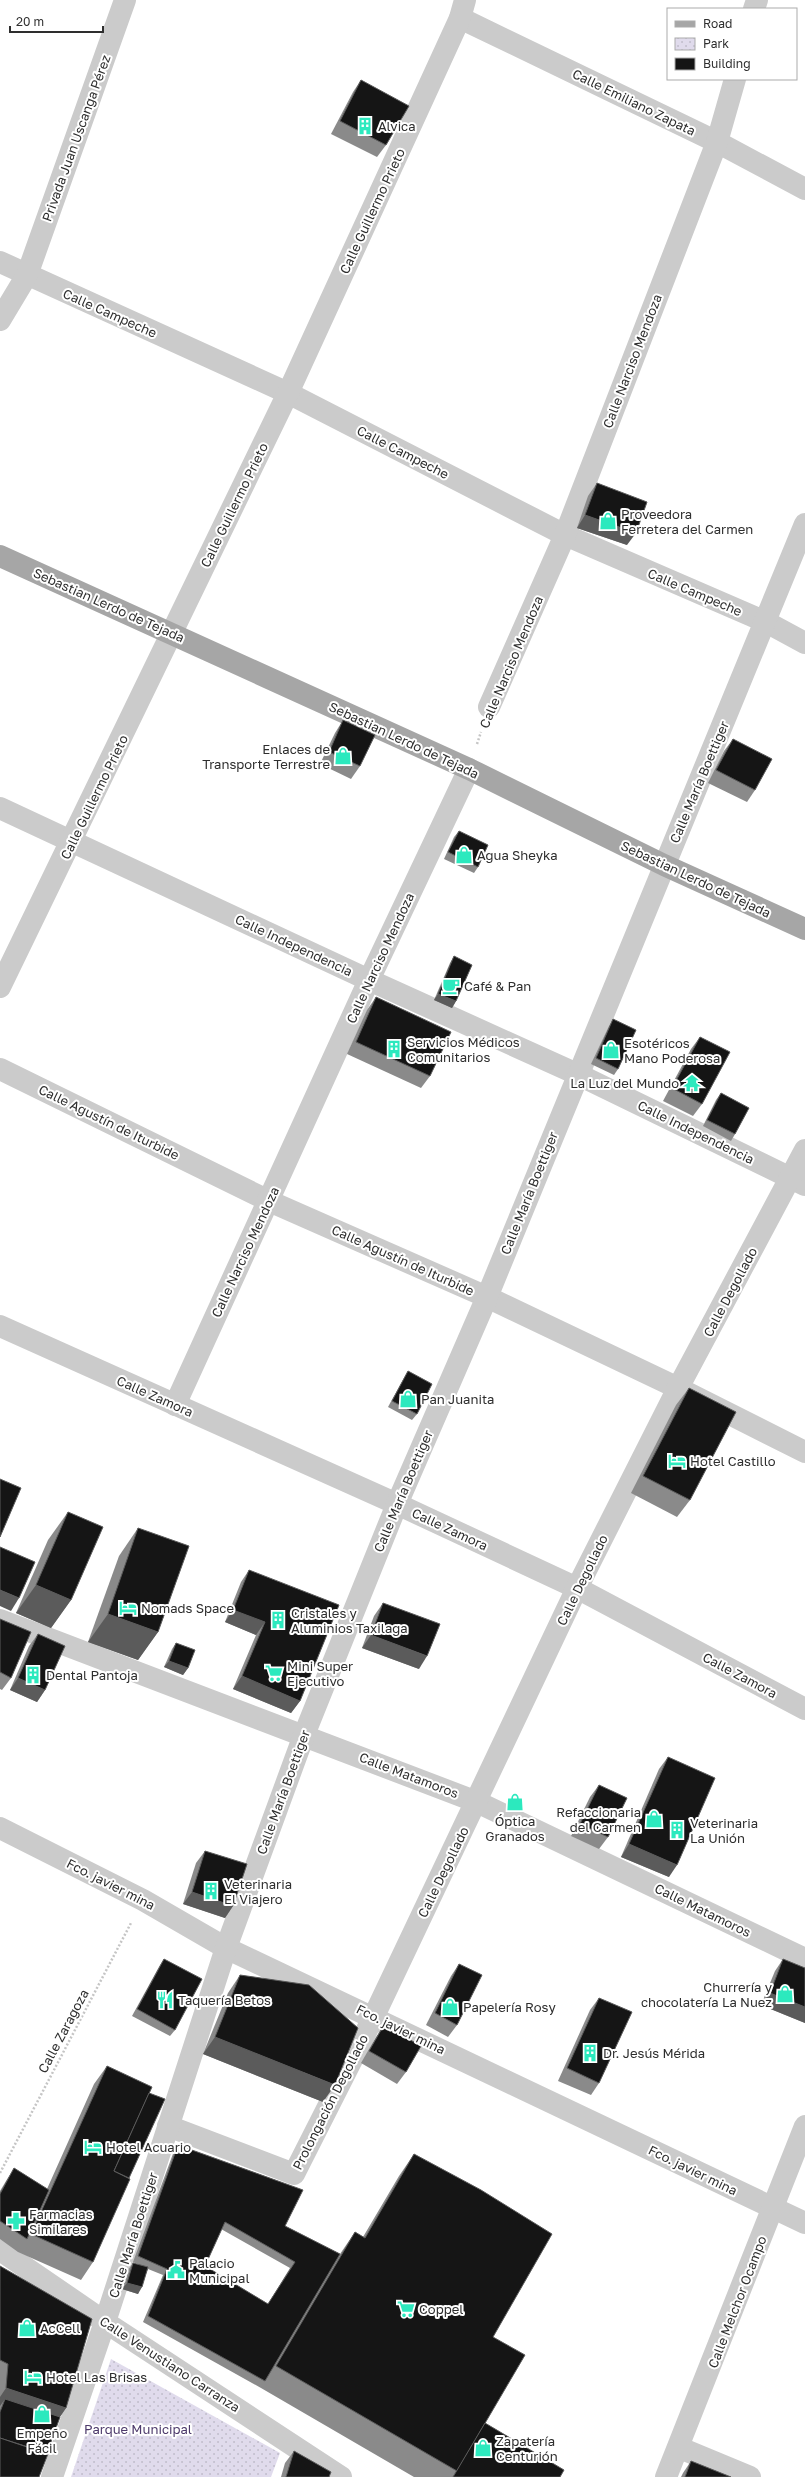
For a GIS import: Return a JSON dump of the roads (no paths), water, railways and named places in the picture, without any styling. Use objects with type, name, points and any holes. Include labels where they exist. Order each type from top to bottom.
[{"type":"main road","name":"Sebastian Lerdo de Tejada","points":[[0,556],[469,769],[664,865],[805,929]]},
{"type":"street","name":"Privada Juan Uscanga Pérez","points":[[0,320],[27,275],[125,0]]},
{"type":"street","name":"Calle Emiliano Zapata","points":[[463,9],[805,189]]},
{"type":"street","name":"Calle Guillermo Prieto","points":[[0,987],[72,842],[288,393],[463,9]]},
{"type":"street","name":"Calle Narciso Mendoza","points":[[489,707],[565,535],[717,142],[734,80]]},
{"type":"street","name":"Calle Campeche","points":[[0,262],[288,393],[565,535],[766,622],[805,643]]},
{"type":"street","name":"Calle María Boettiger","points":[[52,2477],[105,2322],[226,1948],[304,1735],[397,1504],[486,1297],[577,1074],[766,622],[805,524]]},
{"type":"street","name":"Calle Narciso Mendoza","points":[[175,1405],[369,980],[469,769]]},
{"type":"street","name":"Calle Independencia","points":[[0,808],[369,980],[577,1074],[798,1182]]},
{"type":"street","name":"Calle Agustín de Iturbide","points":[[0,1069],[269,1201],[486,1297],[678,1388],[805,1452]]},
{"type":"street","name":"Calle Degollado","points":[[374,2016],[477,1802],[577,1588],[678,1388],[798,1182],[805,1150]]},
{"type":"street","name":"Calle Zamora","points":[[0,1326],[397,1504],[577,1588],[805,1709]]},
{"type":"street","name":"Calle Matamoros","points":[[0,1620],[477,1802],[805,1959]]},
{"type":"street","name":"Fco. javier mina","points":[[0,1828],[143,1900],[226,1948],[374,2016],[773,2209],[805,2223]]},
{"type":"street","name":"Prolongación Degollado","points":[[168,2126],[294,2174],[374,2016]]},
{"type":"street","name":"Calle Melchor Ocampo","points":[[666,2477],[680,2448],[805,2126]]},
{"type":"street","name":"Calle Venustiano Carranza","points":[[0,2250],[105,2322],[341,2477]]},
{"type":"street","points":[[680,2448],[750,2477]]},
{"type":"place","name":"Alvica","points":[[365,126]]},
{"type":"place","name":"Proveedora Ferretera del Carmen","points":[[608,521]]},
{"type":"place","name":"Enlaces de Transporte Terrestre","points":[[343,756]]},
{"type":"place","name":"Agua Sheyka","points":[[464,855]]},
{"type":"place","name":"Café & Pan","points":[[451,986]]},
{"type":"place","name":"Servicios Médicos Comunitarios","points":[[394,1049]]},
{"type":"place","name":"Esotéricos Mano Poderosa","points":[[611,1050]]},
{"type":"place","name":"La Luz del Mundo","points":[[692,1083]]},
{"type":"place","name":"Pan Juanita","points":[[408,1399]]},
{"type":"place","name":"Hotel Castillo","points":[[677,1461]]},
{"type":"place","name":"Nomads Space","points":[[128,1608]]},
{"type":"place","name":"Cristales y Aluminios Taxilaga","points":[[278,1620]]},
{"type":"place","name":"Mini Super Ejecutivo","points":[[274,1673]]},
{"type":"place","name":"Dental Pantoja","points":[[33,1675]]},
{"type":"place","name":"Óptica Granados","points":[[515,1802]]},
{"type":"place","name":"Refaccionaria del Carmen","points":[[654,1819]]},
{"type":"place","name":"Veterinaria La Unión","points":[[677,1830]]},
{"type":"place","name":"Veterinaria El Viajero","points":[[211,1891]]},
{"type":"place","name":"Churrería y chocolatería La Nuez","points":[[785,1994]]},
{"type":"place","name":"Taquería Betos","points":[[165,2000]]},
{"type":"place","name":"Papelería Rosy","points":[[450,2007]]},
{"type":"place","name":"Dr. Jesús Mérida","points":[[590,2053]]},
{"type":"place","name":"Hotel Acuario","points":[[93,2147]]},
{"type":"place","name":"Farmacias Similares","points":[[16,2221]]},
{"type":"place","name":"Palacio Municipal","points":[[176,2270]]},
{"type":"place","name":"Coppel","points":[[406,2309]]},
{"type":"place","name":"AcCell","points":[[27,2328]]},
{"type":"place","name":"Hotel Las Brisas","points":[[33,2377]]},
{"type":"place","name":"Empeño Fácil","points":[[42,2414]]},
{"type":"place","name":"Zapatería Centurión","points":[[483,2448]]},
{"type":"park label","name":"Parque Municipal","points":[[138,2429]]}]
